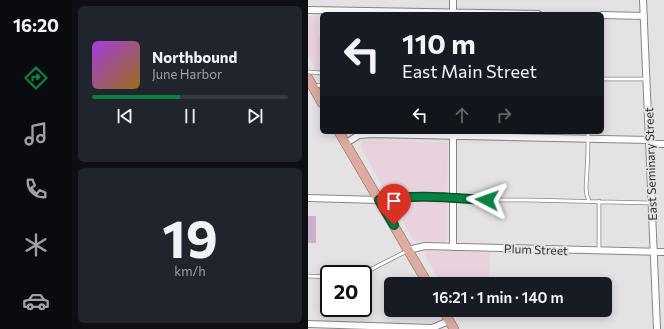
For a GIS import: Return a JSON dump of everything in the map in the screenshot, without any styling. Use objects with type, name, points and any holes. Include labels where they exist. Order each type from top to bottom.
[{"type":"main road","points":[[309,84],[320,100]]},
{"type":"main road","points":[[340,134],[424,277]]},
{"type":"street","points":[[453,0],[453,12]]},
{"type":"street","name":"East Seminary Street","points":[[643,0],[657,329]]},
{"type":"street","points":[[308,10],[405,12]]},
{"type":"street","points":[[604,15],[644,16]]},
{"type":"street","points":[[346,143],[359,135],[366,134]]},
{"type":"street","points":[[453,247],[453,134],[588,135],[664,144]]},
{"type":"street","points":[[308,198],[379,200]]},
{"type":"street","name":"Plum Street","points":[[408,250],[425,246],[664,252]]},
{"type":"street","points":[[656,321],[664,321]]},
{"type":"street","points":[[308,324],[403,328],[432,328],[452,325]]},
{"type":"lane","points":[[308,72],[320,72]]},
{"type":"lane","points":[[604,79],[647,79]]},
{"type":"lane","points":[[309,84],[320,85]]},
{"type":"lane","points":[[588,135],[586,194],[589,201]]},
{"type":"lane","points":[[379,200],[394,198],[452,198],[487,200],[652,202]]},
{"type":"lane","points":[[598,201],[599,251]]},
{"type":"lane","points":[[372,269],[408,250]]},
{"type":"lane","points":[[308,276],[320,276]]},
{"type":"shaded area","points":[[308,16],[318,16],[318,36],[320,36],[320,77],[308,56]]},
{"type":"shaded area","points":[[363,141],[448,143],[447,239],[444,242],[414,241],[361,148]]},
{"type":"shaded area","points":[[308,216],[316,216],[316,243],[308,243]]},
{"type":"shaded area","points":[[430,250],[490,252],[489,277],[437,277],[425,253]]},
{"type":"route","points":[[394,225],[379,200],[394,198],[452,198],[487,200]]}]
